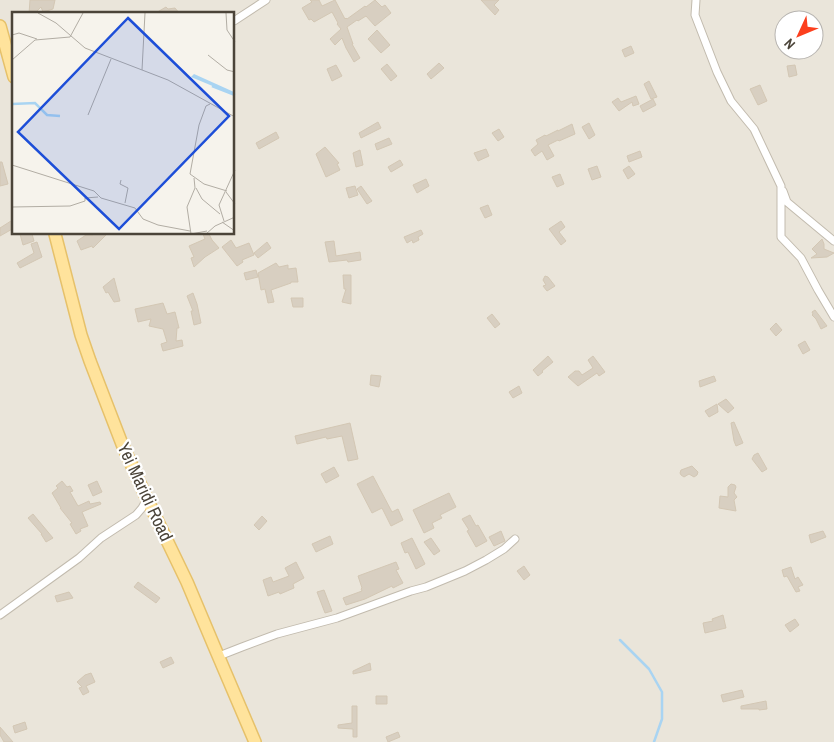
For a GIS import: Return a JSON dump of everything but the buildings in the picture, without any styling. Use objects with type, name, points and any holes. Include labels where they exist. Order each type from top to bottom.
[{"type":"main road","points":[[0,26],[12,69]]},
{"type":"main road","name":"Yei Maridi Road","points":[[55,235],[81,335],[122,444],[187,582],[255,742]]},
{"type":"street","points":[[235,20],[266,0]]},
{"type":"street","points":[[696,0],[695,15],[717,72],[731,101],[754,129],[787,202],[834,241]]},
{"type":"street","points":[[781,186],[780,237],[801,258],[834,317]]},
{"type":"street","points":[[0,615],[79,558],[101,538],[136,515],[147,499]]},
{"type":"street","points":[[219,656],[277,634],[337,618],[426,587],[465,571],[504,549],[515,538]]},
{"type":"shaded area","points":[[0,0],[834,0],[834,742],[0,742]]},
{"type":"waterway","points":[[620,640],[649,669],[662,692],[662,719],[654,742]]}]
